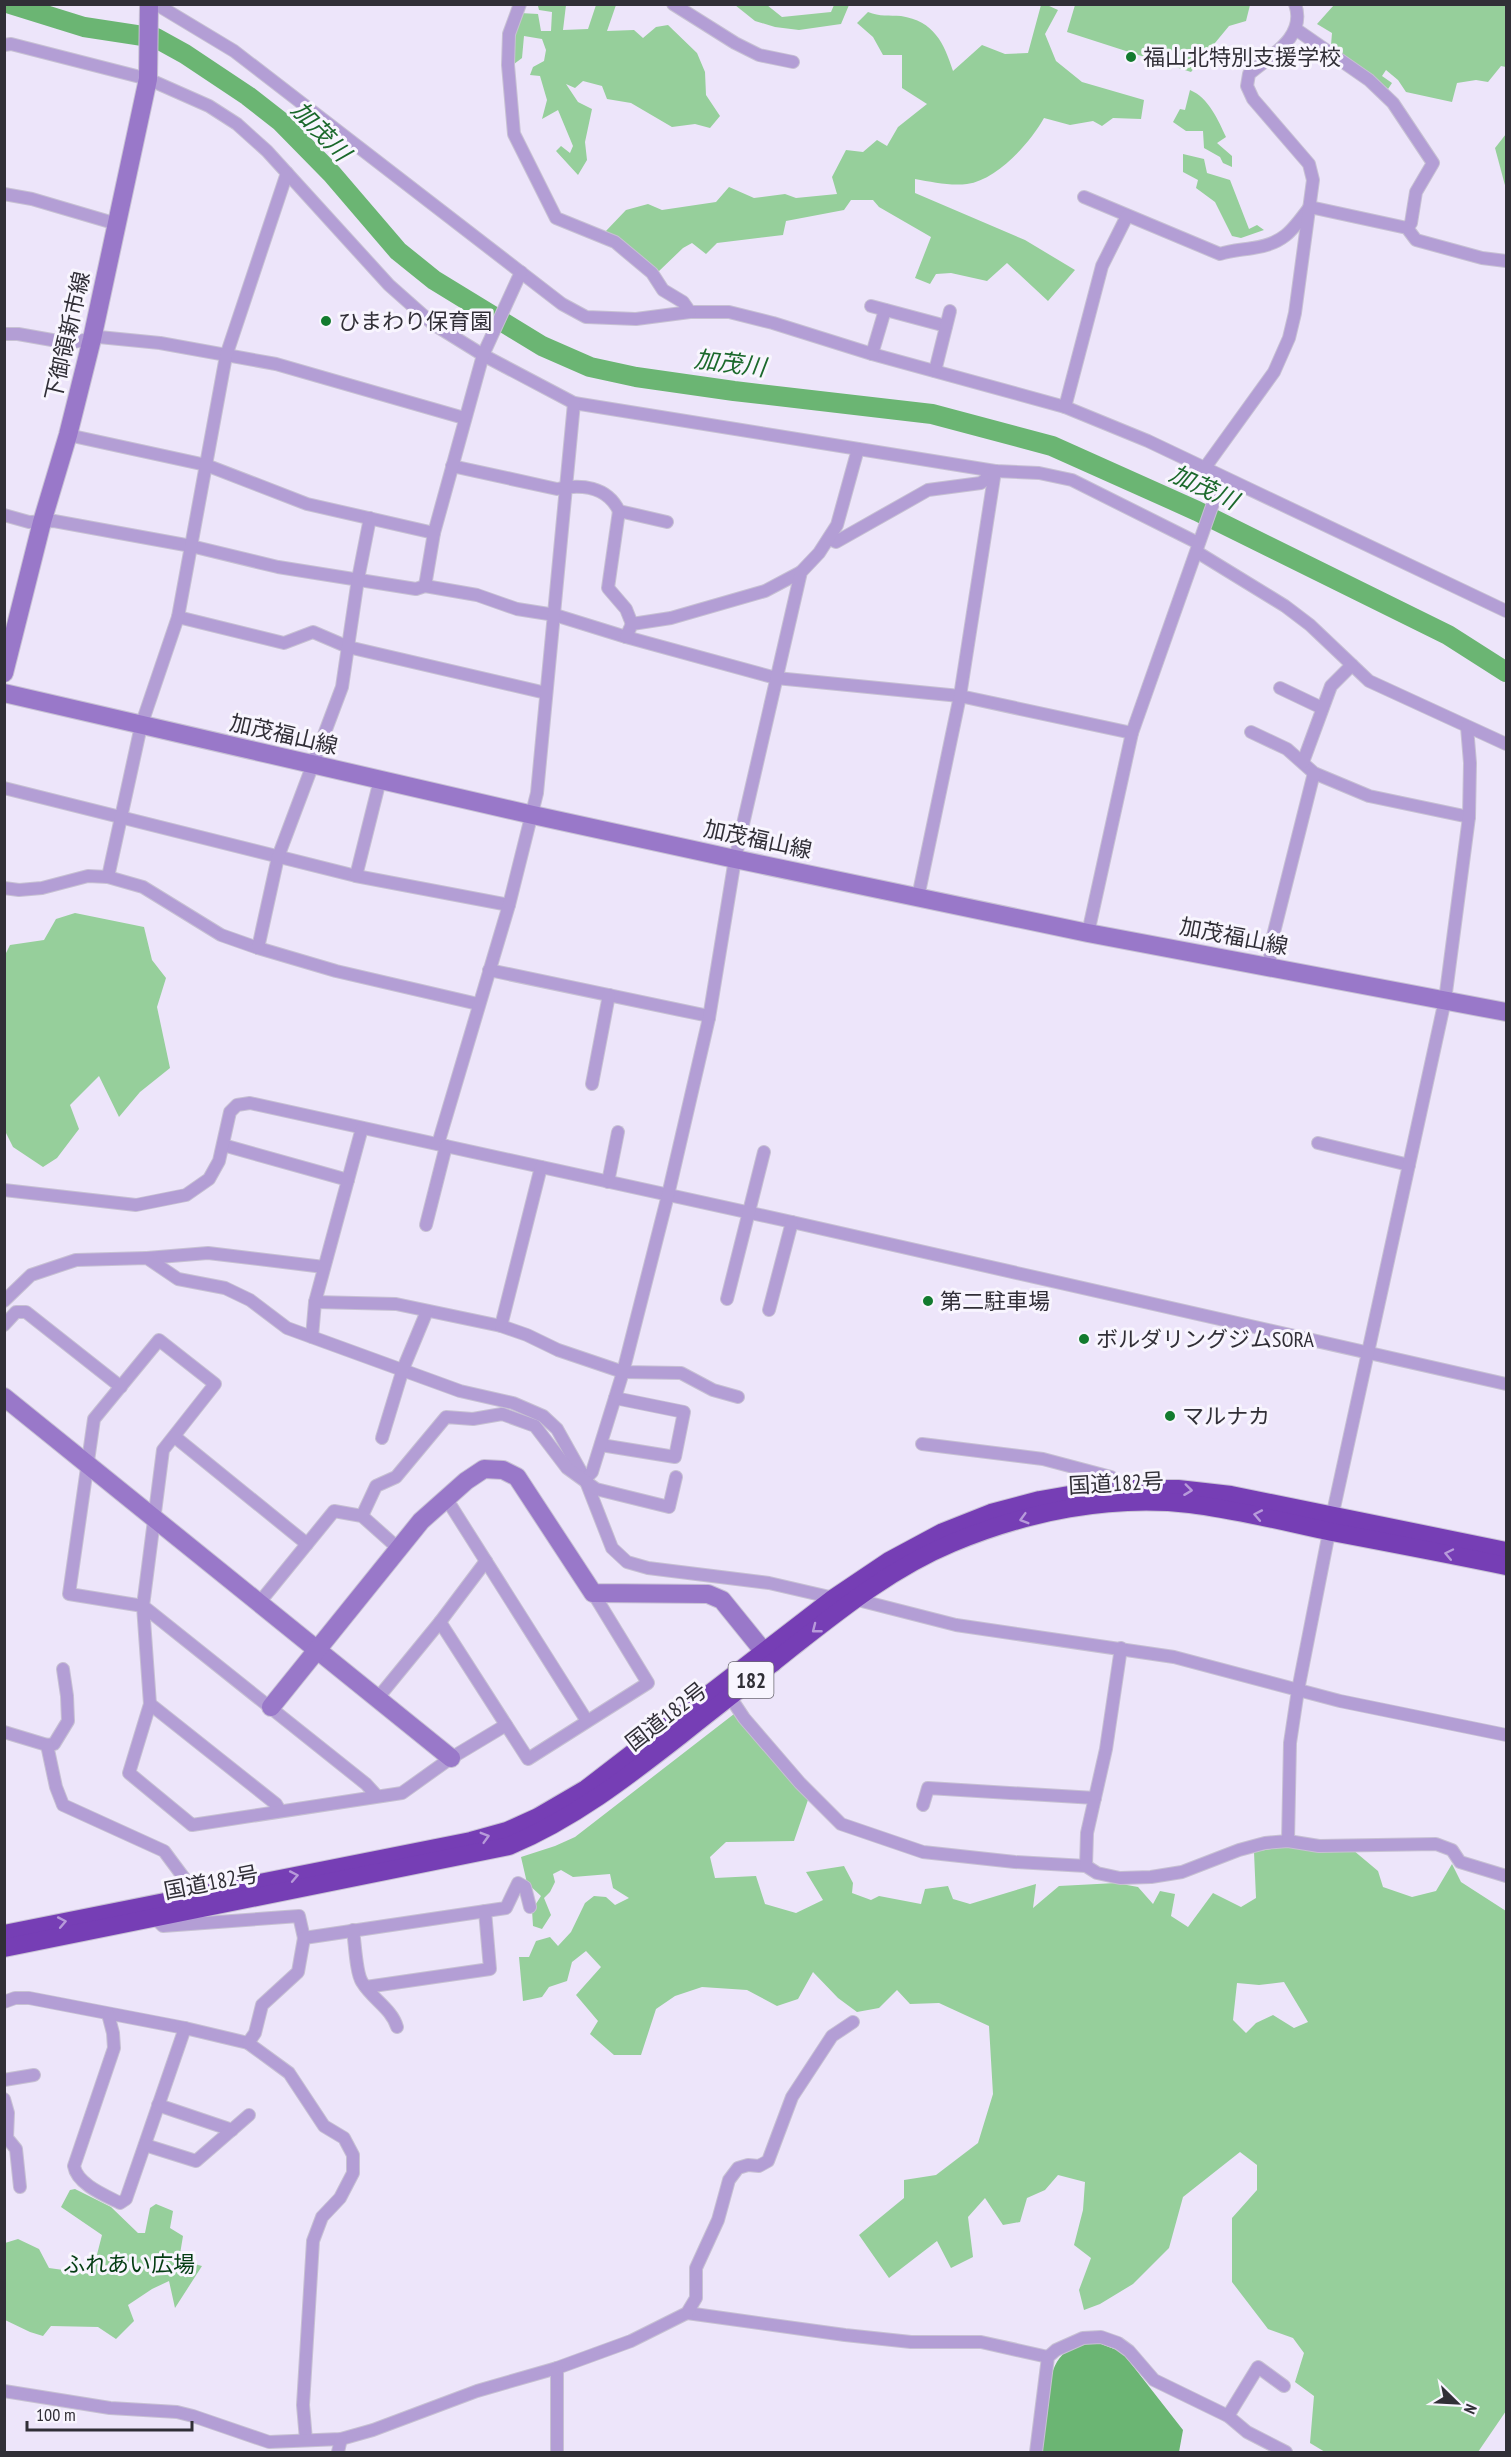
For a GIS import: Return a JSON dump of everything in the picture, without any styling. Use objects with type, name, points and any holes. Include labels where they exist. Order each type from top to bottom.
[{"type":"highway","name":"国道182号","points":[[768,1658],[834,1598],[889,1561],[943,1532],[991,1513],[1040,1500],[1123,1489],[1178,1489],[1231,1495],[1330,1524],[1506,1566]]},
{"type":"highway","name":"国道182号","points":[[4,1948],[154,1911],[192,1897],[471,1841],[507,1831],[538,1817],[586,1789],[768,1658],[904,1568],[950,1544],[998,1526],[1047,1512],[1092,1505],[1142,1502],[1188,1504],[1506,1551]]},
{"type":"highway","name":"国道182号","points":[[4,1934],[154,1911],[509,1846],[540,1833],[592,1802],[726,1690]]},
{"type":"main road","name":"下御領新市線","points":[[4,673],[92,339],[148,74],[151,7]]},
{"type":"main road","name":"加茂福山線","points":[[4,693],[141,726],[735,859],[1088,933],[1506,1012]]},
{"type":"main road","points":[[4,1397],[451,1758]]},
{"type":"main road","points":[[271,1707],[421,1521],[446,1498],[484,1469],[503,1470],[517,1477],[593,1593],[708,1594],[722,1600],[768,1658]]},
{"type":"street","points":[[520,4],[508,33],[508,65],[514,134],[556,218],[615,242],[652,273],[663,290],[683,302],[690,312]]},
{"type":"street","points":[[672,4],[759,55],[793,62]]},
{"type":"street","points":[[1204,469],[1274,372],[1289,338],[1313,180],[1309,164],[1252,99],[1247,86],[1249,75],[1288,41],[1297,30],[1298,13],[1295,4]]},
{"type":"street","points":[[151,7],[234,51],[562,304],[586,317],[636,319],[690,312],[729,312],[1065,407],[1099,419],[1506,611]]},
{"type":"street","points":[[1297,30],[1369,80],[1393,103],[1433,163],[1416,192],[1411,224],[1407,228]]},
{"type":"street","points":[[4,45],[11,44],[148,74],[209,106],[237,124],[267,151],[389,285],[433,324],[574,403],[995,471],[1039,473],[1072,480],[1197,548],[1310,625],[1369,681],[1506,744]]},
{"type":"street","points":[[108,877],[141,726],[178,617],[226,356],[287,173]]},
{"type":"street","points":[[4,194],[32,199],[117,224]]},
{"type":"street","points":[[1084,197],[1220,254],[1230,250],[1273,245],[1290,234],[1310,207]]},
{"type":"street","points":[[1310,207],[1407,228],[1416,240],[1482,258],[1506,261]]},
{"type":"street","points":[[1065,407],[1102,266],[1126,216]]},
{"type":"street","points":[[425,586],[434,533],[464,418],[484,353],[521,272]]},
{"type":"street","points":[[871,306],[946,326]]},
{"type":"street","points":[[873,354],[885,310]]},
{"type":"street","points":[[935,371],[950,311]]},
{"type":"street","points":[[4,333],[18,333],[69,343],[99,337],[160,343],[276,364],[464,418]]},
{"type":"street","points":[[426,1225],[442,1145],[478,1004],[509,905],[537,793],[574,403]]},
{"type":"street","points":[[68,435],[206,465],[307,504],[434,533]]},
{"type":"street","points":[[632,624],[671,618],[765,591],[801,572],[830,539],[837,525],[858,448]]},
{"type":"street","points":[[452,466],[557,489],[573,485],[598,490],[613,500],[618,511],[608,588],[626,609],[632,624],[626,638]]},
{"type":"street","points":[[830,539],[836,542],[927,490],[981,483],[995,471]]},
{"type":"street","points":[[918,897],[960,696],[995,471]]},
{"type":"street","points":[[1088,933],[1132,733],[1222,478]]},
{"type":"street","points":[[618,511],[667,522]]},
{"type":"street","points":[[4,515],[29,522],[54,521],[191,546],[278,567],[416,589],[425,586],[477,595],[517,609],[555,615],[626,638],[776,678],[960,696],[1132,733]]},
{"type":"street","points":[[258,948],[278,857],[342,687],[358,579],[370,518]]},
{"type":"street","points":[[585,1479],[592,1472],[623,1371],[669,1195],[709,1018],[735,859],[801,572]]},
{"type":"street","points":[[178,617],[284,643],[313,632],[348,647],[546,693]]},
{"type":"street","points":[[1303,762],[1331,686],[1352,665]]},
{"type":"street","points":[[1280,688],[1322,708]]},
{"type":"street","points":[[1288,1841],[1290,1743],[1298,1690],[1330,1524],[1445,1000],[1469,817],[1470,763],[1467,727]]},
{"type":"street","points":[[1251,732],[1287,749],[1314,773],[1369,796],[1469,817]]},
{"type":"street","points":[[1269,967],[1272,940],[1314,773]]},
{"type":"street","points":[[356,876],[381,780]]},
{"type":"street","points":[[4,788],[356,876],[509,905]]},
{"type":"street","points":[[4,888],[19,890],[42,888],[88,876],[108,877],[143,887],[220,935],[336,971],[478,1004]]},
{"type":"street","points":[[489,970],[704,1015],[709,1018]]},
{"type":"street","points":[[592,1084],[609,995]]},
{"type":"street","points":[[4,1190],[136,1205],[186,1195],[209,1179],[219,1161],[230,1112],[237,1105],[250,1103],[792,1222],[1506,1384]]},
{"type":"street","points":[[312,1337],[315,1302],[362,1128]]},
{"type":"street","points":[[608,1182],[618,1132]]},
{"type":"street","points":[[1318,1143],[1409,1165]]},
{"type":"street","points":[[223,1145],[348,1179]]},
{"type":"street","points":[[727,1299],[764,1152]]},
{"type":"street","points":[[501,1326],[541,1167]]},
{"type":"street","points":[[769,1310],[792,1222]]},
{"type":"street","points":[[4,1300],[31,1275],[76,1260],[208,1253],[324,1267]]},
{"type":"street","points":[[147,1258],[178,1279],[225,1288],[250,1300],[287,1328],[460,1391],[513,1403],[543,1416],[557,1430],[585,1479],[612,1548],[627,1562],[692,1575],[769,1583],[834,1598],[854,1599],[956,1625],[1174,1657],[1340,1701],[1506,1735]]},
{"type":"street","points":[[315,1302],[396,1304],[501,1326],[558,1350],[623,1371],[681,1373],[714,1390],[738,1397]]},
{"type":"street","points":[[382,1438],[403,1369],[427,1311]]},
{"type":"street","points":[[4,1325],[16,1312],[26,1312],[121,1386]]},
{"type":"street","points":[[377,1796],[366,1784],[143,1606],[69,1594],[94,1419],[159,1340],[215,1384],[163,1450],[143,1606],[150,1704],[129,1773],[192,1825],[280,1811],[377,1796],[402,1792],[451,1758],[506,1725]]},
{"type":"street","points":[[601,1445],[675,1457],[684,1412],[615,1398]]},
{"type":"street","points":[[362,1516],[376,1486],[396,1478],[446,1417],[473,1419],[502,1414],[535,1426],[567,1468],[596,1489],[669,1507],[676,1477]]},
{"type":"street","points":[[175,1437],[307,1544]]},
{"type":"street","points":[[922,1444],[1043,1459],[1112,1477],[1123,1489]]},
{"type":"street","points":[[446,1498],[587,1721]]},
{"type":"street","points":[[259,1604],[334,1511],[362,1516],[399,1549]]},
{"type":"street","points":[[377,1699],[486,1561]]},
{"type":"street","points":[[440,1622],[528,1759],[648,1683],[593,1593]]},
{"type":"street","points":[[1086,1866],[1087,1833],[1106,1749],[1121,1648]]},
{"type":"street","points":[[4,1732],[47,1745],[54,1744],[68,1721],[63,1669]]},
{"type":"street","points":[[726,1690],[744,1718],[800,1783],[841,1824],[923,1852],[1015,1862],[1086,1866],[1097,1873],[1120,1878],[1151,1877],[1182,1872],[1239,1850],[1265,1843],[1288,1841],[1319,1846],[1436,1844],[1452,1850],[1460,1862],[1506,1876]]},
{"type":"street","points":[[150,1704],[276,1804],[280,1811]]},
{"type":"street","points":[[47,1745],[56,1787],[63,1804],[164,1851],[190,1886],[192,1897]]},
{"type":"street","points":[[923,1805],[928,1788],[1095,1798]]},
{"type":"street","points":[[304,1938],[506,1908],[518,1882],[525,1887],[530,1907]]},
{"type":"street","points":[[154,1911],[163,1926],[299,1916],[304,1938],[298,1972],[262,2005],[255,2033],[248,2043]]},
{"type":"street","points":[[366,1987],[490,1969],[485,1911]]},
{"type":"street","points":[[353,1930],[361,1981],[375,1999],[394,2017],[397,2027]]},
{"type":"street","points":[[4,2002],[15,1998],[29,1998],[185,2028],[248,2043],[289,2073],[324,2126],[344,2138],[352,2156],[353,2173],[340,2198],[322,2217],[313,2241],[303,2405],[306,2440]]},
{"type":"street","points":[[108,2014],[114,2048],[74,2166],[75,2174],[96,2190],[120,2203],[126,2199],[185,2028]]},
{"type":"street","points":[[4,2391],[110,2408],[177,2412],[269,2442],[341,2439],[373,2430],[477,2391],[558,2368],[631,2341],[687,2313],[696,2298],[696,2268],[718,2220],[729,2180],[738,2168],[748,2164],[759,2166],[768,2161],[792,2097],[832,2036],[853,2022]]},
{"type":"street","points":[[4,2080],[34,2075]]},
{"type":"street","points":[[4,2099],[8,2113],[7,2138],[16,2149],[20,2187]]},
{"type":"street","points":[[158,2105],[232,2130]]},
{"type":"street","points":[[145,2145],[196,2161],[249,2115]]},
{"type":"street","points":[[687,2313],[911,2342],[981,2342],[1048,2357]]},
{"type":"street","points":[[1036,2452],[1048,2357],[1056,2350],[1083,2338],[1101,2337],[1118,2343],[1129,2351],[1154,2380],[1228,2416],[1247,2432],[1286,2452]]},
{"type":"street","points":[[1228,2416],[1258,2367],[1284,2386]]},
{"type":"street","points":[[557,2452],[558,2368]]},
{"type":"street","points":[[338,2452],[341,2439]]},
{"type":"green space","points":[[1075,4],[1250,5],[1246,21],[1229,26],[1191,72],[1067,32]]},
{"type":"green space","points":[[526,5],[566,5],[563,30],[588,29],[596,5],[616,5],[607,31],[634,30],[643,38],[656,27],[668,25],[697,53],[705,72],[706,95],[720,116],[710,128],[695,124],[672,127],[631,103],[607,99],[602,86],[583,81],[575,88],[566,84],[578,102],[592,109],[585,142],[587,160],[578,175],[556,151],[561,146],[570,153],[573,146],[558,110],[542,119],[547,100],[540,76],[530,75],[533,67],[544,61],[546,50],[542,39],[524,36],[522,58],[514,64],[512,35],[520,13],[538,14],[541,31],[551,31],[552,12],[539,10],[538,6]]},
{"type":"green space","points":[[735,5],[767,5],[782,17],[831,12],[834,5],[849,5],[841,24],[799,30],[775,27],[755,21]]},
{"type":"green space","points":[[1041,5],[1058,10],[1045,34],[1056,61],[1082,82],[1144,100],[1141,119],[1113,118],[1102,126],[1093,121],[1070,125],[1044,118],[1012,159],[990,176],[967,184],[915,179],[915,193],[1025,240],[1075,270],[1048,301],[1007,263],[987,281],[951,273],[936,274],[930,284],[915,278],[931,237],[879,207],[873,200],[851,200],[844,210],[786,221],[783,235],[717,243],[706,254],[692,243],[683,248],[658,272],[643,257],[605,232],[626,210],[648,204],[662,210],[716,202],[729,187],[754,198],[785,194],[796,198],[837,194],[832,177],[846,150],[863,152],[877,140],[887,146],[898,127],[927,104],[902,88],[902,55],[883,55],[873,37],[857,23],[868,12],[901,16],[930,28],[946,51],[953,71],[982,45],[1005,54],[1028,53]]},
{"type":"green space","points":[[1334,5],[1506,5],[1506,67],[1501,66],[1488,82],[1476,80],[1457,83],[1452,102],[1406,92],[1398,80],[1386,70],[1382,76],[1392,83],[1388,89],[1331,45],[1332,33],[1317,24]]},
{"type":"green space","points":[[1190,90],[1203,98],[1216,117],[1226,137],[1217,143],[1232,156],[1232,167],[1204,148],[1203,131],[1186,131],[1173,122],[1180,109],[1185,110]]},
{"type":"green space","points":[[1506,134],[1506,189],[1495,148]]},
{"type":"green space","points":[[1183,154],[1204,159],[1207,173],[1230,180],[1249,229],[1257,225],[1264,230],[1241,238],[1232,236],[1215,202],[1196,188],[1198,180],[1183,172]]},
{"type":"green space","points":[[75,913],[144,927],[152,960],[166,978],[157,1007],[170,1068],[140,1092],[119,1117],[99,1076],[70,1105],[79,1129],[57,1158],[43,1167],[13,1147],[5,1131],[5,955],[10,945],[44,940],[56,919]]},
{"type":"green space","points":[[734,1714],[810,1794],[794,1841],[726,1842],[710,1857],[715,1878],[756,1876],[765,1904],[796,1913],[823,1900],[806,1872],[844,1866],[853,1883],[852,1893],[871,1900],[879,1896],[921,1904],[925,1889],[948,1886],[953,1899],[970,1904],[1036,1884],[1033,1908],[1059,1886],[1116,1883],[1138,1887],[1153,1904],[1160,1891],[1175,1894],[1171,1916],[1188,1927],[1213,1893],[1241,1907],[1256,1898],[1254,1852],[1292,1845],[1353,1850],[1378,1871],[1383,1887],[1412,1897],[1436,1891],[1452,1864],[1461,1882],[1506,1911],[1506,2411],[1478,2452],[1325,2452],[1310,2443],[1314,2396],[1295,2382],[1304,2353],[1293,2338],[1268,2329],[1232,2282],[1232,2218],[1257,2190],[1257,2165],[1240,2152],[1183,2197],[1169,2248],[1133,2284],[1100,2304],[1084,2310],[1079,2290],[1091,2258],[1074,2245],[1083,2210],[1085,2182],[1058,2175],[1045,2190],[1027,2198],[1020,2222],[1003,2225],[985,2198],[968,2217],[973,2257],[951,2268],[937,2241],[889,2278],[859,2235],[904,2198],[904,2180],[936,2175],[978,2143],[993,2094],[989,2026],[939,2003],[910,2004],[897,1990],[879,2008],[857,2012],[838,1998],[813,1972],[798,1999],[777,2006],[747,1990],[702,1987],[675,1996],[656,2009],[641,2055],[614,2055],[590,2034],[598,2021],[576,1995],[601,1967],[586,1951],[572,1962],[567,1981],[549,1987],[542,1997],[523,2001],[519,1957],[529,1957],[536,1941],[550,1937],[558,1946],[571,1932],[585,1903],[594,1896],[606,1897],[615,1905],[629,1898],[613,1888],[610,1874],[573,1877],[561,1870],[553,1874],[555,1882],[544,1898],[551,1915],[542,1929],[533,1926],[532,1910],[541,1896],[527,1883],[521,1857],[575,1837]],"holes":[[[1284,1982],[1308,2022],[1294,2028],[1273,2015],[1256,2023],[1246,2033],[1233,2020],[1237,1983],[1259,1985]]]},
{"type":"green space","name":"ふれあい広場","points":[[75,2189],[111,2207],[138,2233],[145,2233],[150,2208],[156,2204],[173,2211],[170,2228],[183,2236],[179,2260],[202,2266],[175,2308],[169,2281],[128,2305],[134,2321],[116,2339],[98,2327],[51,2326],[43,2336],[5,2320],[5,2243],[18,2239],[39,2249],[49,2268],[92,2274],[102,2235],[61,2207],[70,2190]]},
{"type":"shaded area","points":[[1096,2342],[1122,2352],[1183,2430],[1179,2452],[1042,2452],[1053,2370],[1063,2354],[1071,2348]]},
{"type":"waterway","name":"加茂川","points":[[10,4],[84,27],[156,38],[185,54],[248,96],[280,121],[332,174],[398,251],[434,280],[542,346],[590,367],[636,377],[932,414],[1052,446],[1197,511],[1448,635],[1506,672]]},
{"type":"place","name":"福山北特別支援学校","points":[[1131,57]]},
{"type":"place","name":"ひまわり保育園","points":[[326,321]]},
{"type":"place","name":"第二駐車場","points":[[928,1301]]},
{"type":"place","name":"ボルダリングジムSORA","points":[[1084,1339]]},
{"type":"place","name":"マルナカ","points":[[1170,1416]]}]
